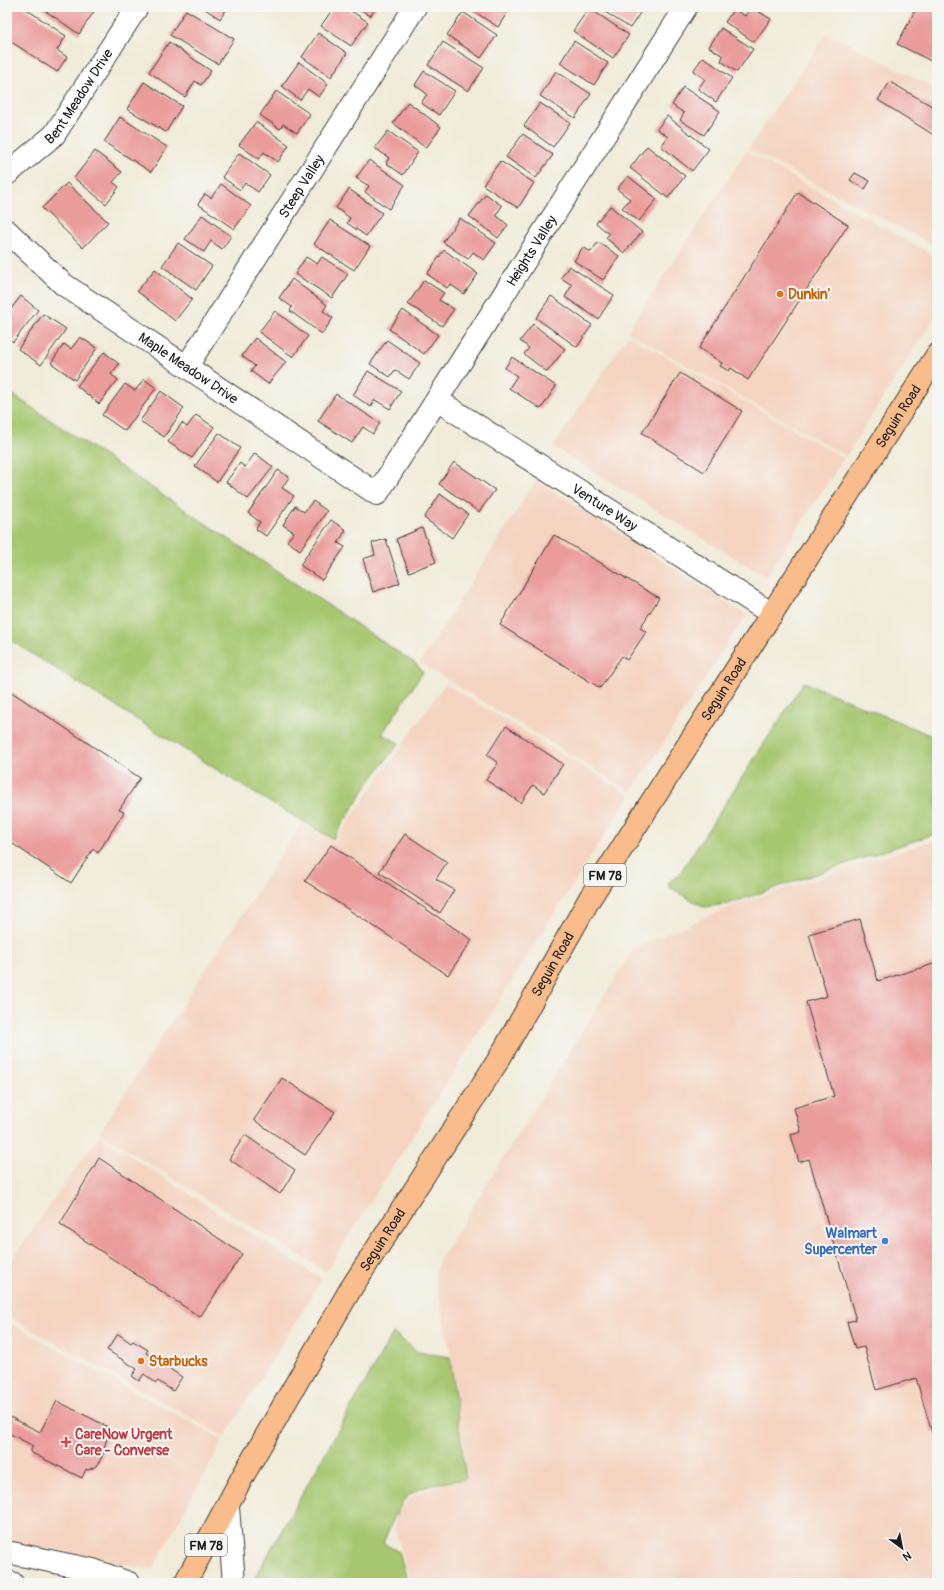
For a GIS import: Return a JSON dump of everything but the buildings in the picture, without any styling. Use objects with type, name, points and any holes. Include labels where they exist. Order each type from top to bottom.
[{"type":"main road","name":"Seguin Road","points":[[185,1583],[228,1507],[244,1474],[350,1290],[499,1059],[590,898],[937,355]]},
{"type":"street","name":"Bent Meadow Drive","points":[[7,174],[54,136],[137,7]]},
{"type":"street","name":"Steep Valley","points":[[187,366],[415,7]]},
{"type":"street","name":"Heights Valley","points":[[377,494],[686,7]]},
{"type":"street","name":"Maple Meadow Drive","points":[[7,231],[63,284],[377,494]]},
{"type":"street","name":"Venture Way","points":[[437,400],[772,614]]},
{"type":"street","points":[[228,1507],[234,1583]]},
{"type":"street","points":[[7,1552],[93,1570],[129,1583]]},
{"type":"street","points":[[7,1582],[12,1583]]},
{"type":"shaded area","points":[[827,33],[937,89],[937,247],[748,149]]},
{"type":"shaded area","points":[[746,151],[937,257],[937,313],[846,456],[627,332]]},
{"type":"shaded area","points":[[628,335],[844,458],[766,577],[553,447]]},
{"type":"shaded area","points":[[536,480],[746,615],[632,792],[420,663]]},
{"type":"shaded area","points":[[445,684],[630,795],[326,1272],[99,1133],[301,824],[334,842]]},
{"type":"shaded area","points":[[937,839],[937,1583],[411,1583],[394,1526],[398,1512],[413,1495],[444,1484],[468,1480],[451,1357],[435,1276],[439,1261],[634,948],[736,904]]},
{"type":"shaded area","points":[[99,1136],[322,1279],[225,1437],[7,1316],[7,1266]]},
{"type":"shaded area","points":[[7,1322],[223,1440],[152,1570],[48,1548],[7,1545]]},
{"type":"green space","points":[[7,391],[416,664],[423,672],[382,734],[399,743],[367,785],[333,839],[251,791],[7,638]]},
{"type":"green space","points":[[804,682],[937,738],[937,833],[728,904],[704,907],[669,887],[669,882],[678,876]]},
{"type":"green space","points":[[393,1333],[418,1352],[450,1357],[466,1479],[438,1484],[417,1490],[407,1497],[391,1523],[383,1543],[399,1552],[408,1583],[252,1583]]},
{"type":"place","name":"Dunkin'","points":[[780,294]]},
{"type":"place","name":"Walmart Supercenter","points":[[885,1241]]},
{"type":"place","name":"Starbucks","points":[[141,1361]]},
{"type":"place","name":"CareNow Urgent Care - Converse","points":[[66,1442]]}]
